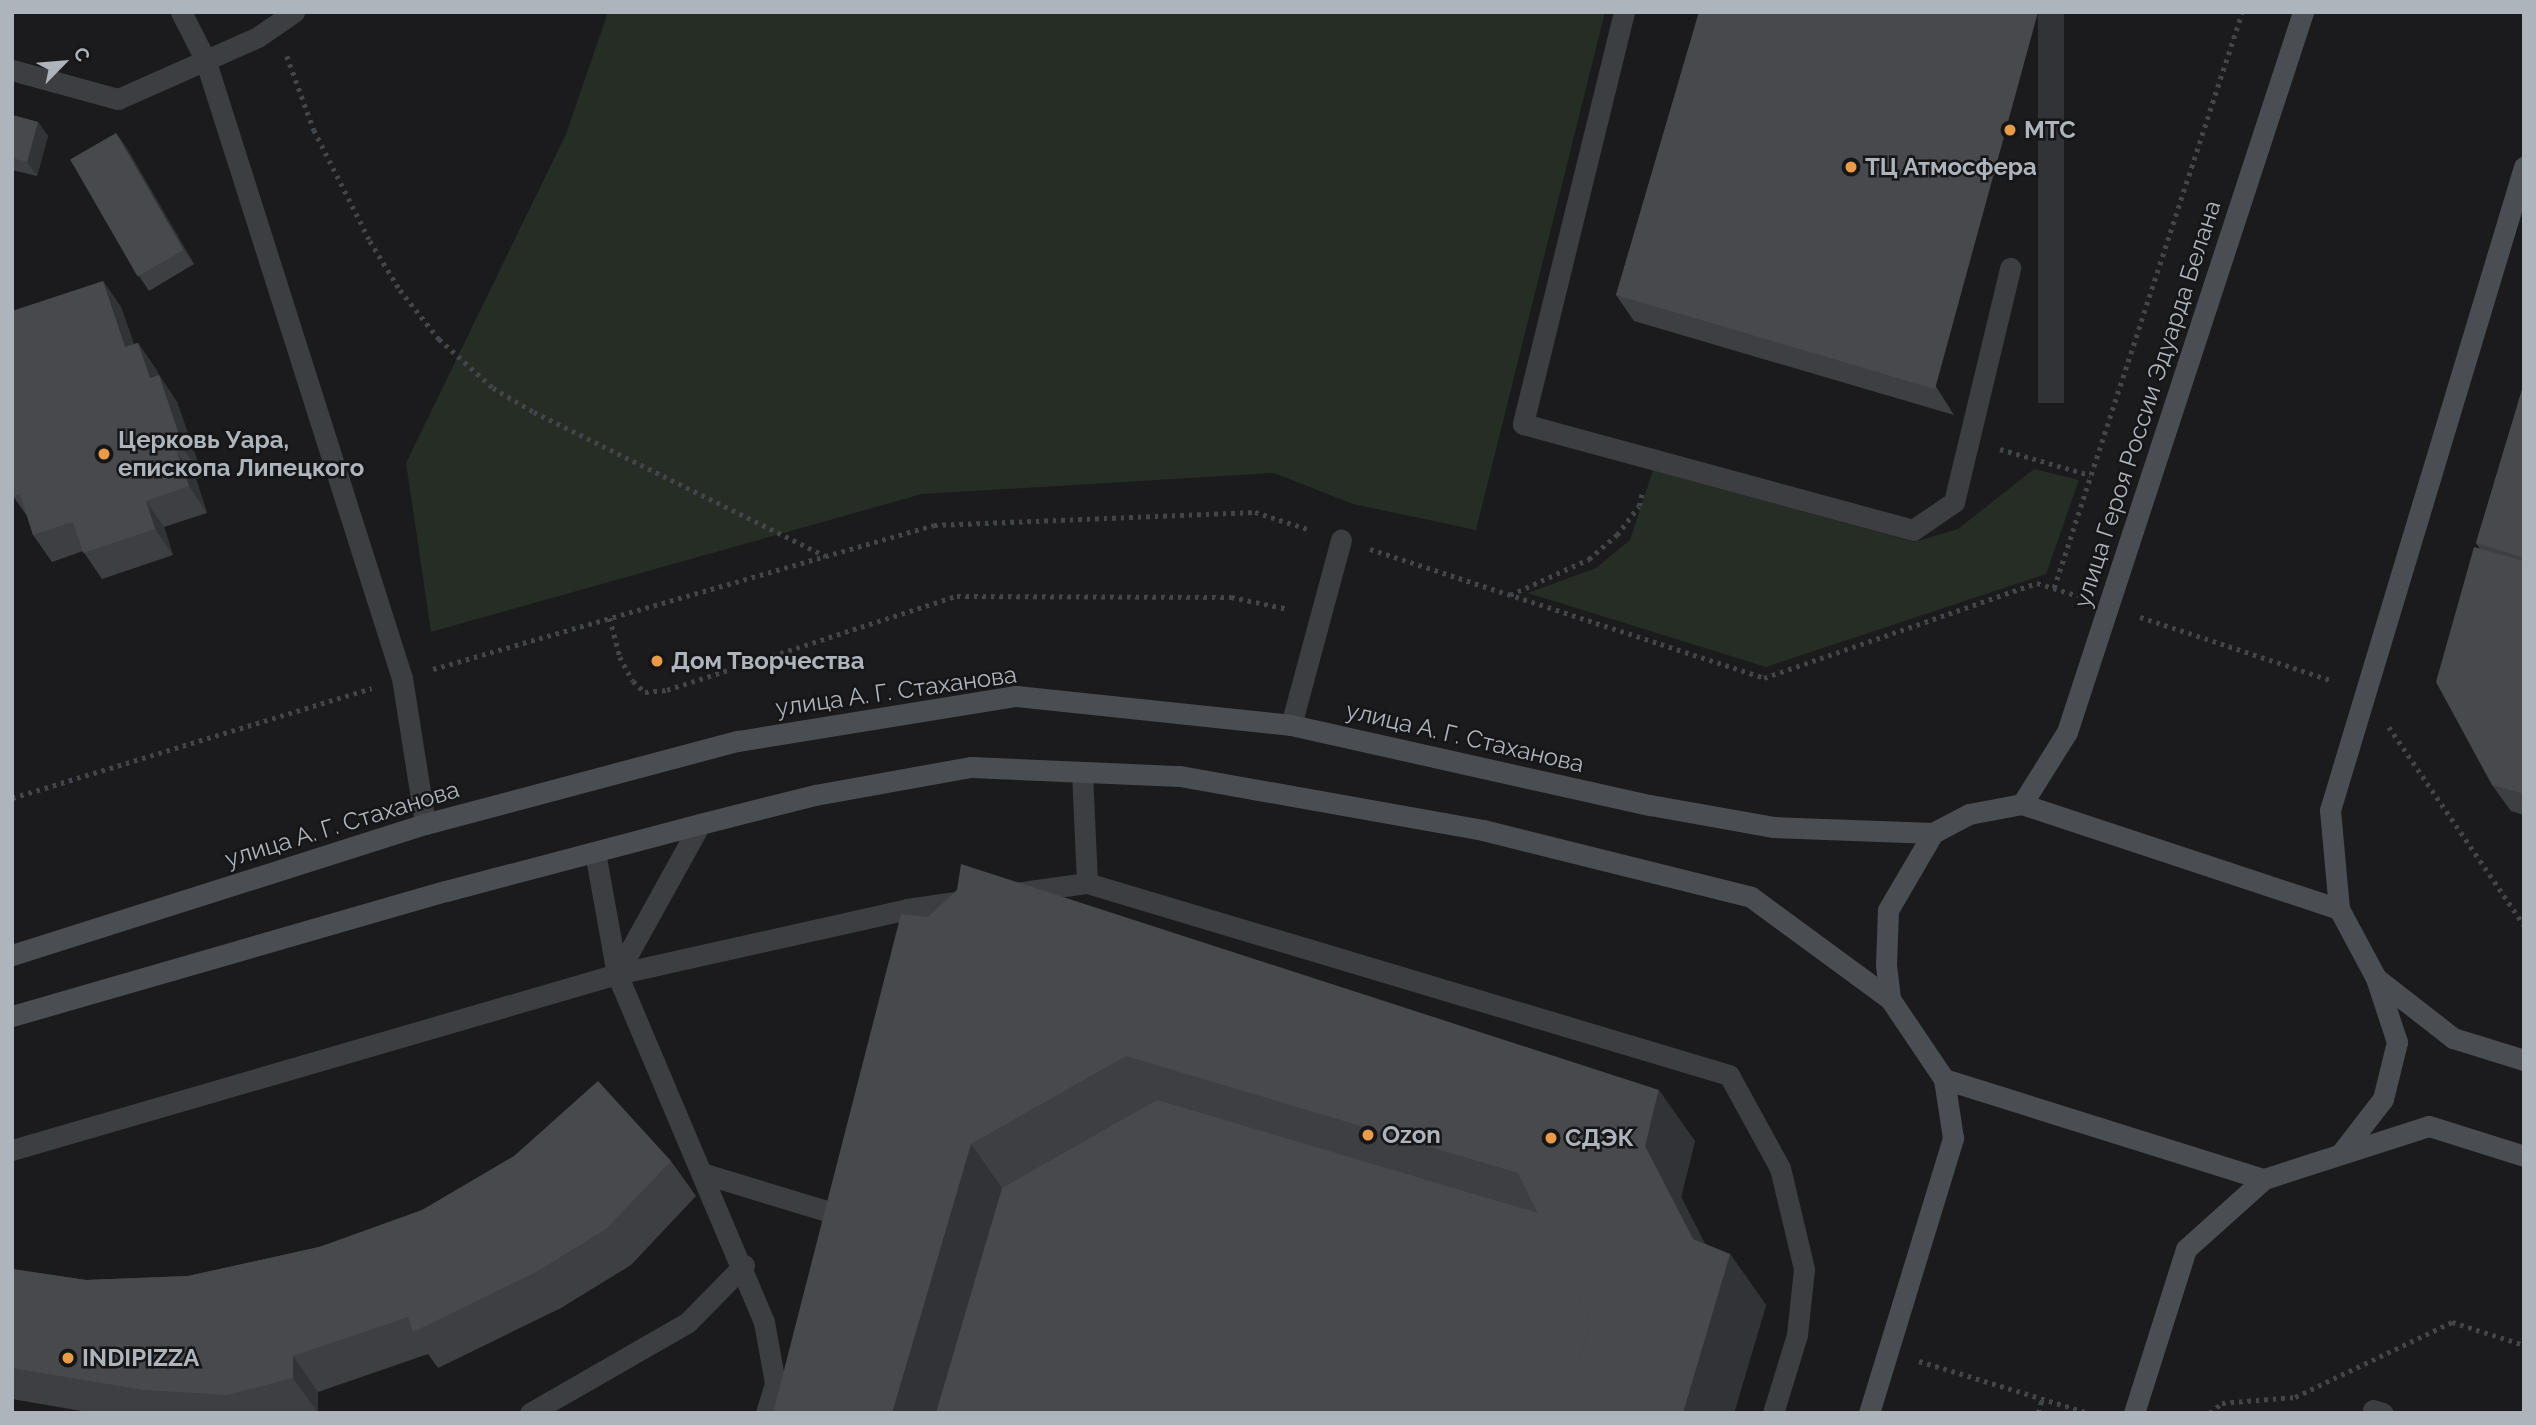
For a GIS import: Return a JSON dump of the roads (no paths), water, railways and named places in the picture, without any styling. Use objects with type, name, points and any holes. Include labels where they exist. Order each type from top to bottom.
[{"type":"main road","name":"улица Героя России Эдуарда Белана","points":[[2022,804],[2067,733],[2303,12]]},
{"type":"main road","points":[[2342,1152],[2383,1100],[2397,1042],[2376,978],[2339,909],[2330,810],[2524,167]]},
{"type":"main road","name":"улица А. Г. Стаханова","points":[[12,955],[425,824],[738,741],[1016,696],[1291,725],[1650,805],[1774,827],[1933,833]]},
{"type":"main road","points":[[12,1016],[700,824],[815,795],[971,767],[1180,776],[1483,830],[1751,897],[1890,999],[1944,1079],[1953,1138],[1869,1413]]},
{"type":"main road","points":[[1890,999],[1888,910],[1933,833],[1969,814],[2022,804],[2339,909]]},
{"type":"main road","points":[[2376,978],[2454,1038],[2524,1060]]},
{"type":"main road","points":[[1944,1079],[2264,1179]]},
{"type":"main road","points":[[2134,1413],[2186,1249],[2264,1179],[2429,1126],[2524,1156]]},
{"type":"street","points":[[181,12],[205,59],[402,678],[425,824]]},
{"type":"street","points":[[12,70],[118,99],[276,27],[294,12]]},
{"type":"street","points":[[1624,12],[1523,424],[1913,530],[1954,502],[2010,268]]},
{"type":"street","points":[[1291,725],[1341,540]]},
{"type":"street","points":[[1082,772],[1087,883]]},
{"type":"street","points":[[617,974],[700,824]]},
{"type":"street","points":[[595,852],[617,974],[744,1265],[764,1322],[775,1383],[766,1413]]},
{"type":"street","points":[[12,1150],[617,974],[908,909],[1087,883],[1729,1074],[1780,1168],[1804,1269],[1797,1335],[1773,1413]]},
{"type":"street","points":[[705,1174],[858,1220]]},
{"type":"street","points":[[530,1413],[688,1322],[744,1265]]},
{"type":"place","name":"МТС","points":[[2010,130]]},
{"type":"place","name":"ТЦ Атмосфера","points":[[1851,167]]},
{"type":"place","name":"Церковь Уара, епископа Липецкого","points":[[104,454]]},
{"type":"place","name":"Дом Творчества","points":[[657,661]]},
{"type":"place","name":"Ozon","points":[[1368,1135]]},
{"type":"place","name":"СДЭК","points":[[1551,1138]]},
{"type":"place","name":"INDIPIZZA","points":[[68,1358]]}]
